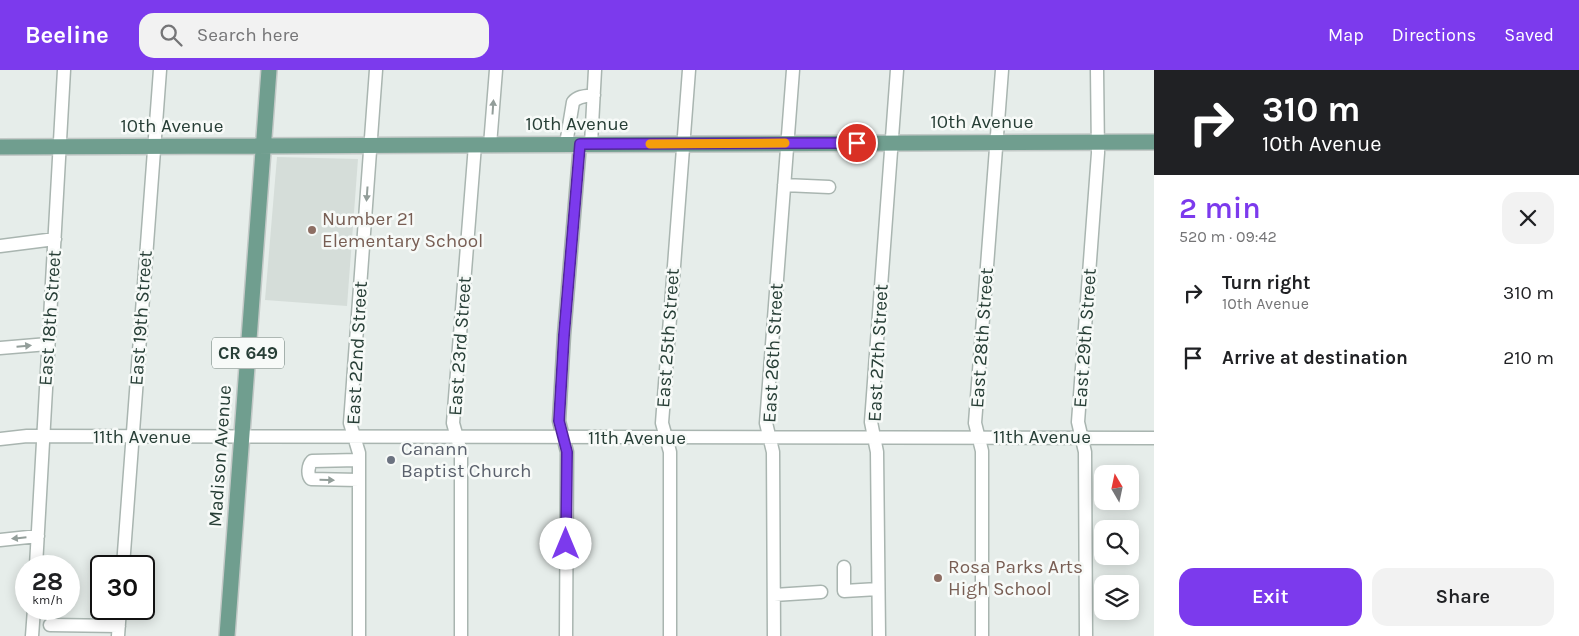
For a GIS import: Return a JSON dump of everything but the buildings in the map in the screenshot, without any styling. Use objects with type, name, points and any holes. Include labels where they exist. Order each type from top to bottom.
[{"type":"main road","name":"Madison Avenue","points":[[227,636],[269,70]]},
{"type":"main road","name":"10th Avenue","points":[[0,147],[1154,142]]},
{"type":"street","name":"East 18th Street","points":[[37,555],[64,70]]},
{"type":"street","name":"East 19th Street","points":[[124,555],[160,70]]},
{"type":"street","name":"East 22nd Street","points":[[358,636],[359,453],[350,423],[376,70]]},
{"type":"street","points":[[490,145],[496,70]]},
{"type":"street","points":[[566,636],[567,452],[559,421],[579,144],[594,95],[595,70]]},
{"type":"street","name":"East 25th Street","points":[[670,636],[670,452],[662,423],[689,70]]},
{"type":"street","name":"East 26th Street","points":[[774,636],[773,452],[766,423],[793,70]]},
{"type":"street","name":"East 27th Street","points":[[879,636],[877,452],[871,422],[897,70]]},
{"type":"street","name":"East 28th Street","points":[[982,636],[982,451],[975,423],[1002,70]]},
{"type":"street","name":"East 29th Street","points":[[1086,636],[1085,452],[1078,422],[1098,153],[1097,70]]},
{"type":"street","points":[[579,144],[573,102],[584,96],[594,95]]},
{"type":"street","name":"East 23rd Street","points":[[461,636],[461,452],[454,423],[474,145]]},
{"type":"street","points":[[784,185],[829,187]]},
{"type":"street","points":[[0,246],[55,239]]},
{"type":"street","points":[[0,348],[48,344]]},
{"type":"street","name":"11th Avenue","points":[[0,439],[27,436],[1154,438]]},
{"type":"street","points":[[358,460],[312,461],[310,462],[308,474],[311,480],[358,480]]},
{"type":"street","points":[[0,540],[38,536]]},
{"type":"street","points":[[844,567],[844,591],[878,589]]},
{"type":"street","points":[[774,595],[821,592]]},
{"type":"street","points":[[32,636],[33,620]]},
{"type":"street","points":[[50,625],[118,631]]},
{"type":"shaded area","name":"Number 21 Elementary School","points":[[277,157],[358,159],[347,306],[265,300]]},
{"type":"slow traffic","points":[[650,144],[785,143]]},
{"type":"place","name":"Number 21 Elementary School","points":[[312,230]]},
{"type":"place","name":"Canann Baptist Church","points":[[391,460]]},
{"type":"place","name":"Rosa Parks Arts High School","points":[[938,578]]},
{"type":"route","points":[[566,544],[567,452],[559,421],[564,335],[580,144],[857,143]]}]
